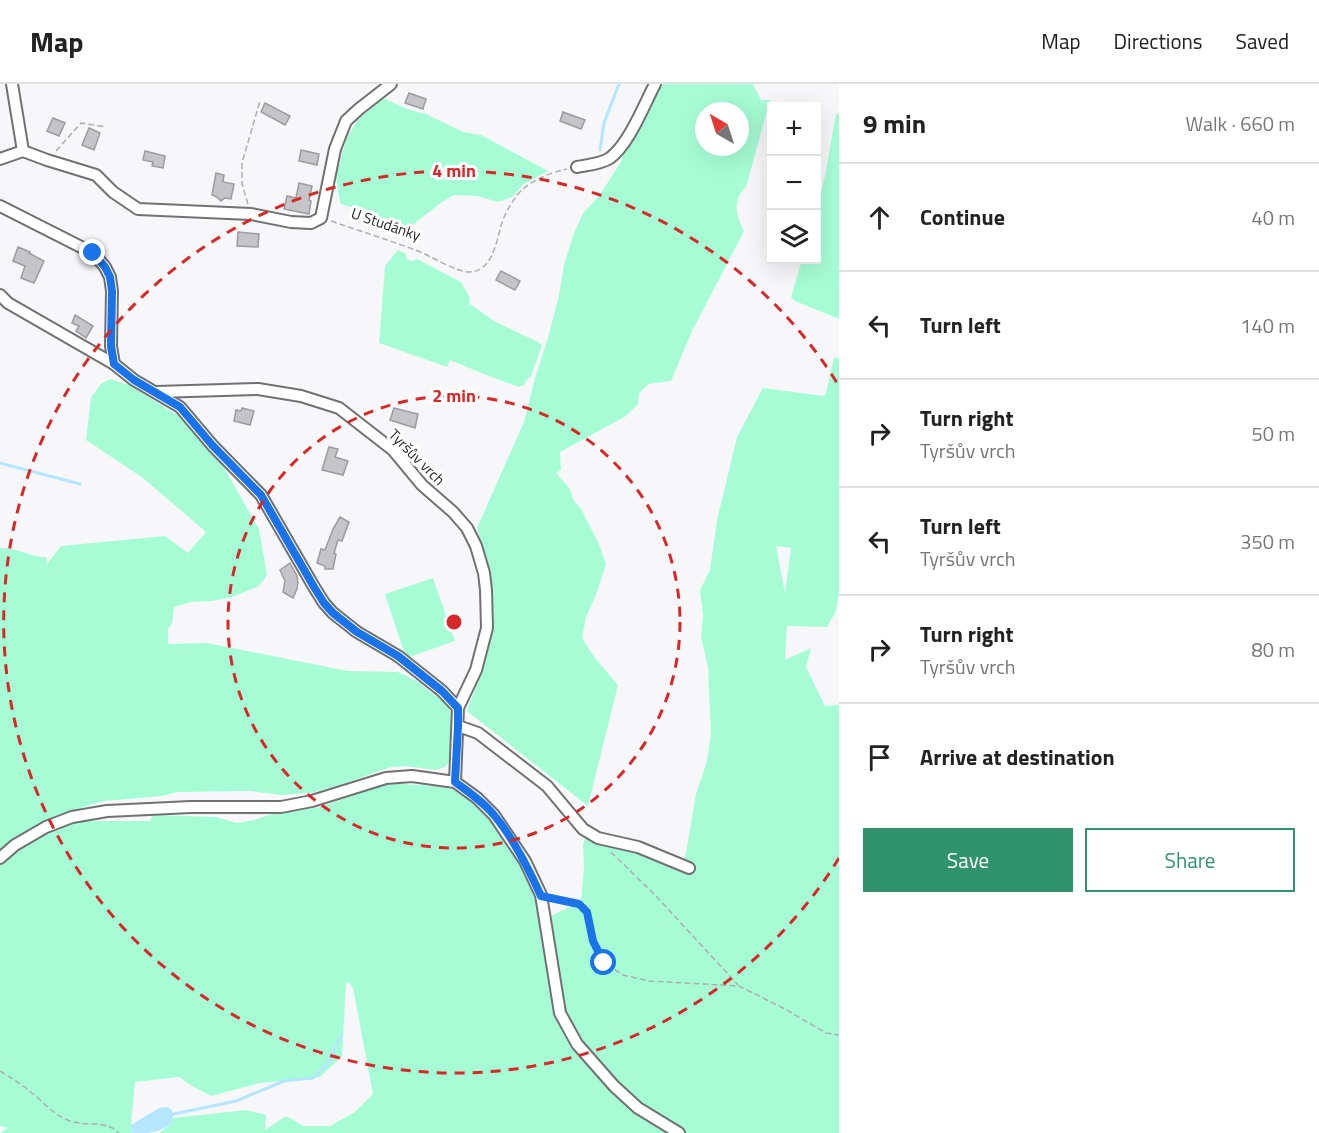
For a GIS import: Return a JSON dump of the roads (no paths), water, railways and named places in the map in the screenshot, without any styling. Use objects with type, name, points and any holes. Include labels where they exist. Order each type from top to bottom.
[{"type":"street","points":[[0,159],[23,151],[96,175],[113,192],[138,209],[250,214],[291,222],[310,223],[321,218],[335,149],[346,121],[391,84]]},
{"type":"street","points":[[577,167],[609,159],[621,147],[655,84]]},
{"type":"street","points":[[9,85],[23,151]]},
{"type":"street","points":[[0,206],[93,253],[105,267],[110,277],[112,291],[111,346],[114,364]]},
{"type":"street","points":[[0,296],[8,303],[114,364],[134,380],[180,407],[213,446],[261,495],[314,587],[333,613],[357,632],[398,656],[442,691],[458,708]]},
{"type":"street","name":"Tyršův vrch","points":[[156,392],[258,389],[302,396],[339,408],[393,450],[422,485],[459,518],[473,539],[484,573],[487,628],[476,670],[458,708],[455,782]]},
{"type":"street","points":[[458,726],[478,733],[547,786],[583,829],[598,838],[638,847],[689,868]]},
{"type":"street","points":[[0,858],[15,845],[46,827],[72,817],[107,811],[191,807],[281,807],[312,801],[386,778],[412,776],[455,782],[477,798],[494,815],[525,861],[541,896],[560,1013],[577,1044],[614,1086],[638,1108],[679,1133]]},
{"type":"water","points":[[167,1107],[172,1110],[173,1122],[155,1132],[133,1133],[131,1125],[159,1108]]},
{"type":"waterway","points":[[600,150],[604,123],[619,84]]},
{"type":"waterway","points":[[0,463],[80,484]]},
{"type":"waterway","points":[[169,1117],[236,1101],[284,1081],[313,1078],[326,1065],[342,1035]]}]
